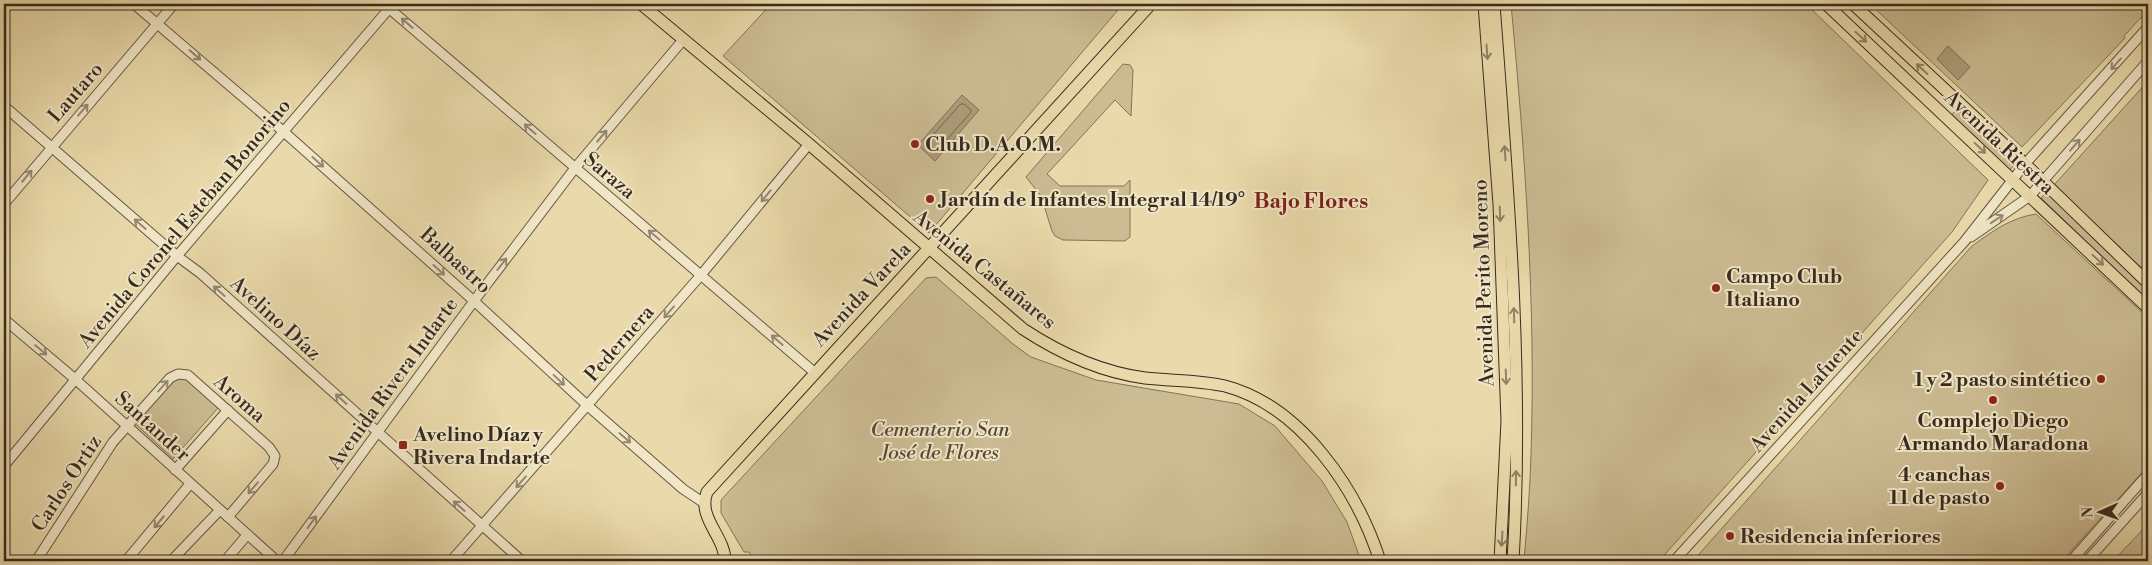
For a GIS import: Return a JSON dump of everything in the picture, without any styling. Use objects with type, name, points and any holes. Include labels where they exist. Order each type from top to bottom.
[{"type":"main road","name":"Avenida Castañares","points":[[641,4],[808,144],[1023,329],[1065,354],[1098,368],[1131,376],[1201,381],[1226,387],[1266,403],[1282,413],[1314,445],[1349,494],[1380,561]]},
{"type":"main road","name":"Avenida Varela","points":[[704,503],[707,492],[814,372],[1151,4]]},
{"type":"main road","name":"Avenida Perito Moreno","points":[[1484,4],[1499,204],[1507,420],[1500,561]]},
{"type":"main road","name":"Avenida Perito Moreno","points":[[1494,4],[1510,207],[1518,418],[1513,561]]},
{"type":"main road","name":"Avenida Riestra","points":[[1826,4],[2148,308]]},
{"type":"main road","name":"Avenida Riestra","points":[[1853,4],[2025,164],[2148,283]]},
{"type":"main road","points":[[704,503],[708,517],[724,549],[725,561]]},
{"type":"street","name":"Balbastro","points":[[134,4],[284,132],[474,301],[588,406],[683,489],[704,503]]},
{"type":"street","name":"Lautaro","points":[[4,204],[174,4]]},
{"type":"street","name":"Avenida Coronel Esteban Bonorino","points":[[4,466],[177,256],[284,132],[389,5]]},
{"type":"street","name":"Saraza","points":[[389,5],[575,168],[814,372]]},
{"type":"street","name":"Avenida Lafuente","points":[[1674,561],[1964,242],[2012,179],[2148,27]]},
{"type":"street","name":"Avenida Rivera Indarte","points":[[284,561],[474,301],[575,168],[682,40]]},
{"type":"street","name":"Avenida Lafuente","points":[[1964,242],[2030,196],[2148,61]]},
{"type":"street","name":"Avelino Díaz","points":[[4,106],[177,256],[200,273],[522,561]]},
{"type":"street","name":"Pedernera","points":[[452,561],[701,275],[808,144]]},
{"type":"street","name":"Santander","points":[[4,319],[75,379],[219,511],[277,561]]},
{"type":"street","name":"Aroma","points":[[178,374],[188,375],[269,447],[275,456],[274,464],[228,517]]},
{"type":"street","name":"Carlos Ortiz","points":[[36,561],[113,442],[126,425],[170,378],[178,374]]},
{"type":"street","points":[[175,470],[228,410]]},
{"type":"street","points":[[2071,561],[2148,474]]},
{"type":"street","points":[[126,561],[190,484]]},
{"type":"street","points":[[2087,561],[2148,493]]},
{"type":"street","points":[[171,561],[219,511]]},
{"type":"street","points":[[225,561],[247,535]]},
{"type":"green space","name":"Club D.A.O.M.","points":[[771,4],[1123,4],[929,233],[723,56]]},
{"type":"green space","name":"Campo Club Italiano","points":[[1511,4],[1806,4],[1988,180],[1952,232],[1659,561],[1524,561],[1531,468],[1531,286],[1525,173]]},
{"type":"green space","points":[[1870,4],[2148,4],[2148,10],[2124,36],[2125,38],[2022,147]]},
{"type":"green space","points":[[1123,64],[1130,65],[1133,70],[1131,116],[1115,100],[1047,174],[1060,186],[1124,186],[1130,180],[1130,237],[1125,241],[1063,240],[1055,236],[1052,231],[1041,196],[1026,177]]},
{"type":"green space","points":[[2148,81],[2148,274],[2054,185]]},
{"type":"green space","points":[[1959,108],[2016,163],[2009,171],[1951,115]]},
{"type":"green space","points":[[2047,192],[2148,288],[2148,301],[2041,198]]},
{"type":"green space","name":"Complejo Diego Armando Maradona","points":[[2036,214],[2148,318],[2148,466],[2062,561],[1693,561],[1971,247],[2009,222]]},
{"type":"green space","name":"Cementerio San José de Flores","points":[[936,277],[1013,344],[1031,357],[1096,380],[1239,404],[1275,426],[1322,481],[1347,522],[1361,561],[754,561],[749,552],[744,552],[721,513],[721,500],[926,278]]},
{"type":"green space","points":[[178,370],[218,408],[173,459],[131,420]]},
{"type":"green space","points":[[2148,524],[2148,561],[2113,561]]},
{"type":"water","points":[[1948,46],[1970,67],[1958,80],[1937,59]]},
{"type":"water","points":[[962,95],[979,110],[935,161],[918,145]]},
{"type":"place","name":"Club D.A.O.M.","points":[[915,144]]},
{"type":"place","name":"Jardín de Infantes Integral 14/19°","points":[[930,199]]},
{"type":"place","name":"Campo Club Italiano","points":[[1716,288]]},
{"type":"place","name":"1 y 2 pasto sintético","points":[[2101,379]]},
{"type":"place","name":"Complejo Diego Armando Maradona","points":[[1993,400]]},
{"type":"place","name":"Avelino Díaz y Rivera Indarte","points":[[403,445]]},
{"type":"place","name":"4 canchas 11 de pasto","points":[[2000,486]]},
{"type":"place","name":"Residencia inferiores","points":[[1730,536]]},
{"type":"district","name":"Bajo Flores","points":[[1311,201]]}]
